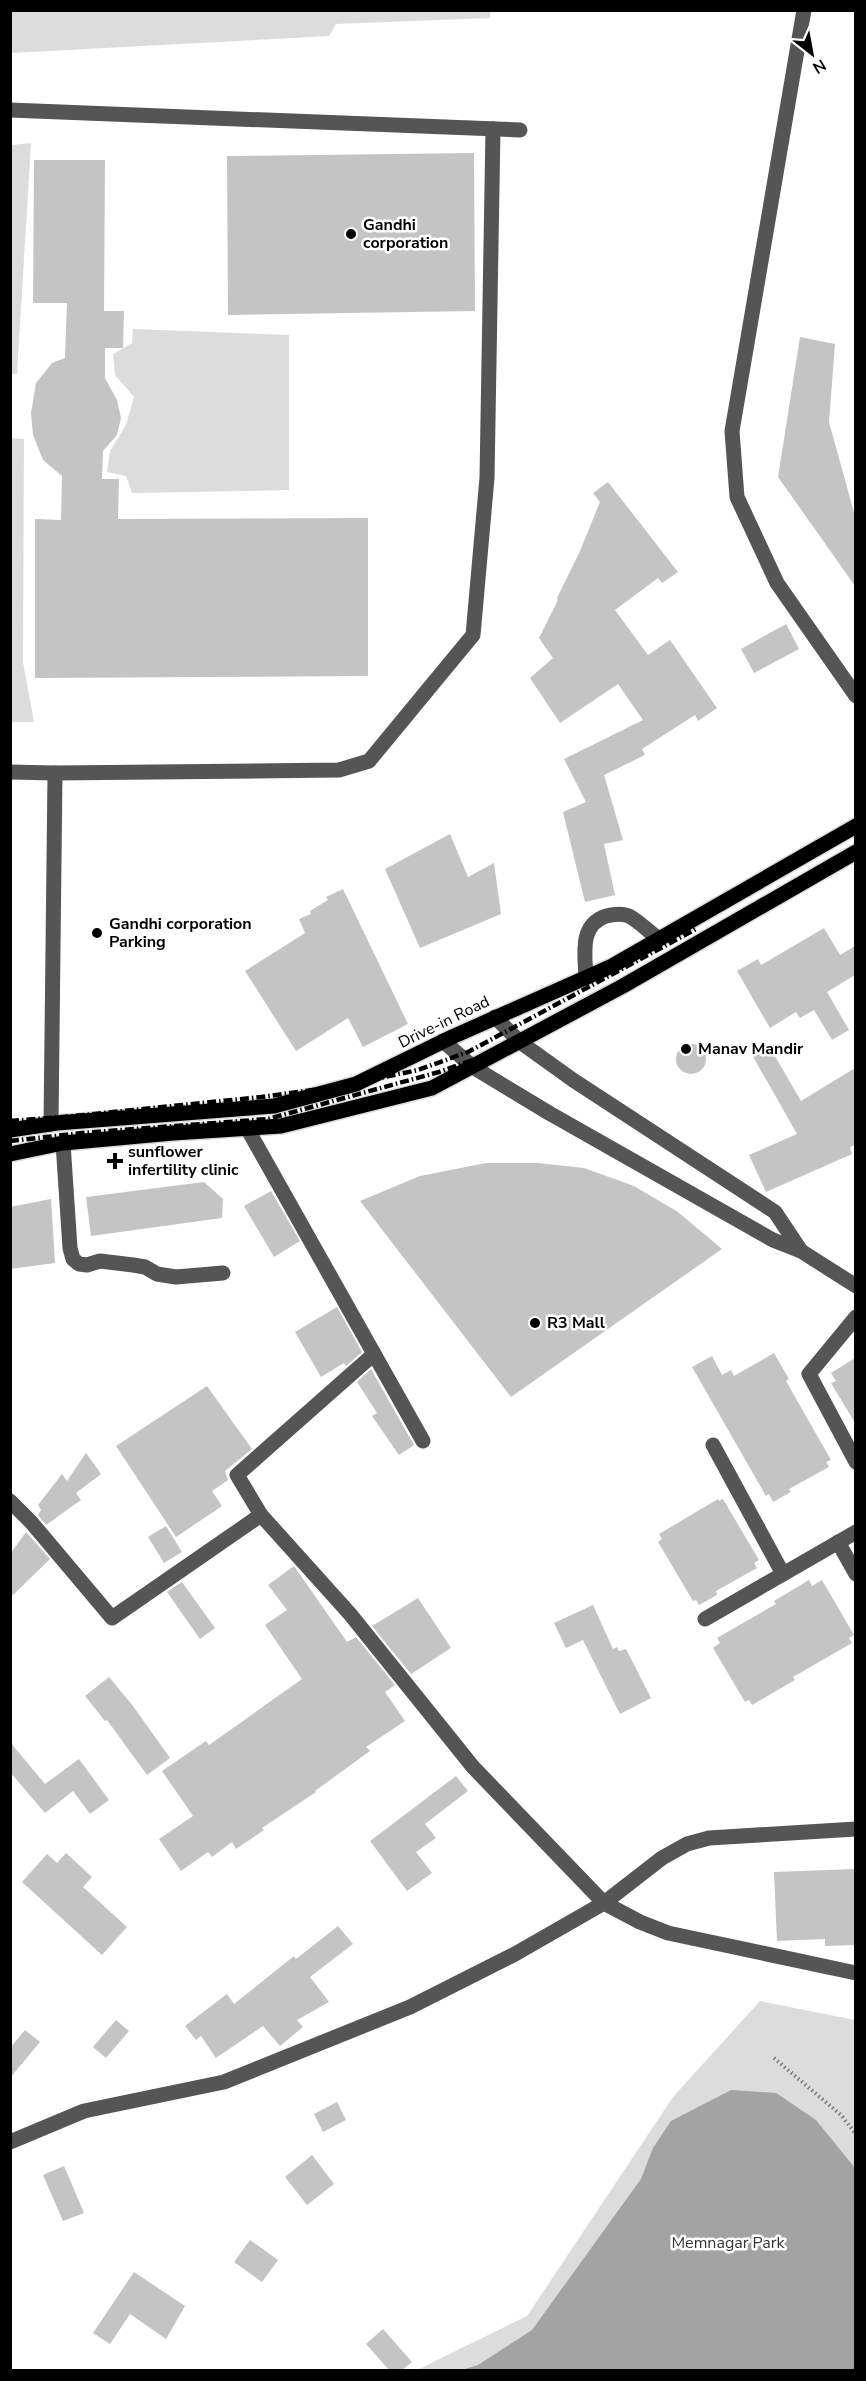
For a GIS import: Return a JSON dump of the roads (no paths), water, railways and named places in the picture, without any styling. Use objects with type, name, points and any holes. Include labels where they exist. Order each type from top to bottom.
[{"type":"main road","name":"Drive-in Road","points":[[10,1130],[51,1124],[274,1106],[357,1084],[443,1041],[612,966],[855,826]]},
{"type":"main road","points":[[10,1154],[63,1143],[281,1126],[432,1088],[520,1042],[855,852]]},
{"type":"street","points":[[804,10],[732,431],[737,497],[777,583],[855,696]]},
{"type":"street","points":[[10,110],[520,130]]},
{"type":"street","points":[[10,772],[339,770],[369,761],[473,635],[487,478],[493,129]]},
{"type":"street","points":[[51,1124],[55,773]]},
{"type":"street","points":[[586,978],[585,942],[588,928],[597,919],[615,914],[627,915],[659,939]]},
{"type":"street","points":[[495,1017],[520,1042],[573,1080],[776,1212],[801,1251]]},
{"type":"street","points":[[443,1041],[473,1067],[549,1113],[763,1234],[801,1251],[855,1286]]},
{"type":"street","points":[[247,1128],[423,1441]]},
{"type":"street","points":[[63,1143],[70,1248],[73,1259],[79,1264],[87,1265],[100,1261],[133,1265],[145,1267],[157,1274],[176,1277],[223,1273]]},
{"type":"street","points":[[855,1317],[809,1374],[855,1462]]},
{"type":"street","points":[[374,1354],[237,1475],[261,1515],[350,1614],[472,1767],[604,1903],[640,1922],[668,1933],[855,1973]]},
{"type":"street","points":[[713,1445],[783,1574]]},
{"type":"street","points":[[10,1501],[31,1522],[112,1618],[261,1515]]},
{"type":"street","points":[[705,1619],[855,1532]]},
{"type":"street","points":[[838,1542],[855,1574]]},
{"type":"street","points":[[10,2142],[84,2111],[224,2082],[410,2007],[515,1954],[604,1903],[662,1858],[687,1844],[709,1838],[855,1829]]},
{"type":"railway","points":[[10,1141],[82,1133],[268,1119],[439,1072],[496,1052],[580,1007],[856,848]]},
{"type":"railway","points":[[10,1121],[261,1097],[342,1086],[418,1070],[468,1052],[698,928]]},
{"type":"place","name":"Gandhi corporation","points":[[351,234]]},
{"type":"place","name":"Gandhi corporation Parking","points":[[97,933]]},
{"type":"place","name":"Manav Mandir","points":[[686,1049]]},
{"type":"place","name":"sunflower infertility clinic","points":[[115,1161]]},
{"type":"place","name":"R3 Mall","points":[[535,1323]]},
{"type":"park label","name":"Memnagar Park","points":[[728,2243]]}]
